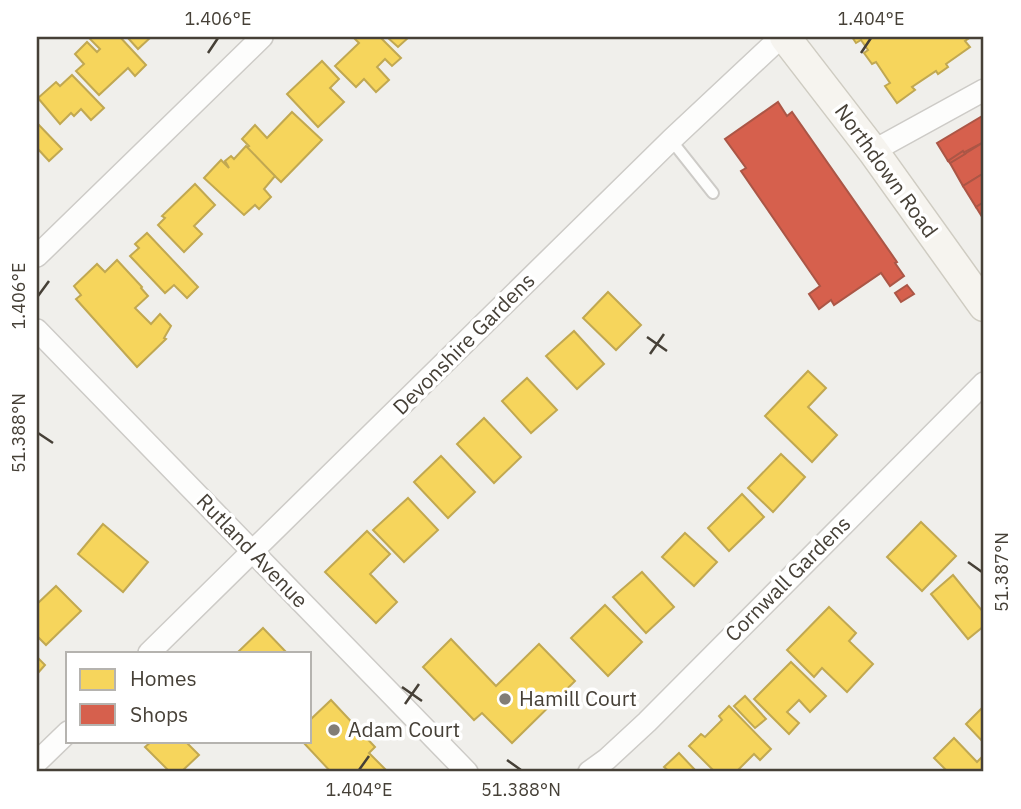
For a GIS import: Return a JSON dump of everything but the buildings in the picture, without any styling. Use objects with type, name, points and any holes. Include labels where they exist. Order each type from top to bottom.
[{"type":"main road","name":"Northdown Road","points":[[783,37],[873,151],[984,306]]},
{"type":"street","points":[[37,256],[262,37]]},
{"type":"street","name":"Devonshire Gardens","points":[[150,652],[671,140],[783,37]]},
{"type":"street","points":[[873,151],[984,90]]},
{"type":"street","name":"Rutland Avenue","points":[[37,330],[467,772]]},
{"type":"street","name":"Cornwall Gardens","points":[[589,772],[607,760],[647,722],[984,383]]},
{"type":"street","points":[[37,762],[66,734]]},
{"type":"lane","points":[[671,140],[713,193]]},
{"type":"place","name":"Hamill Court","points":[[505,699]]},
{"type":"place","name":"Adam Court","points":[[334,730]]}]
